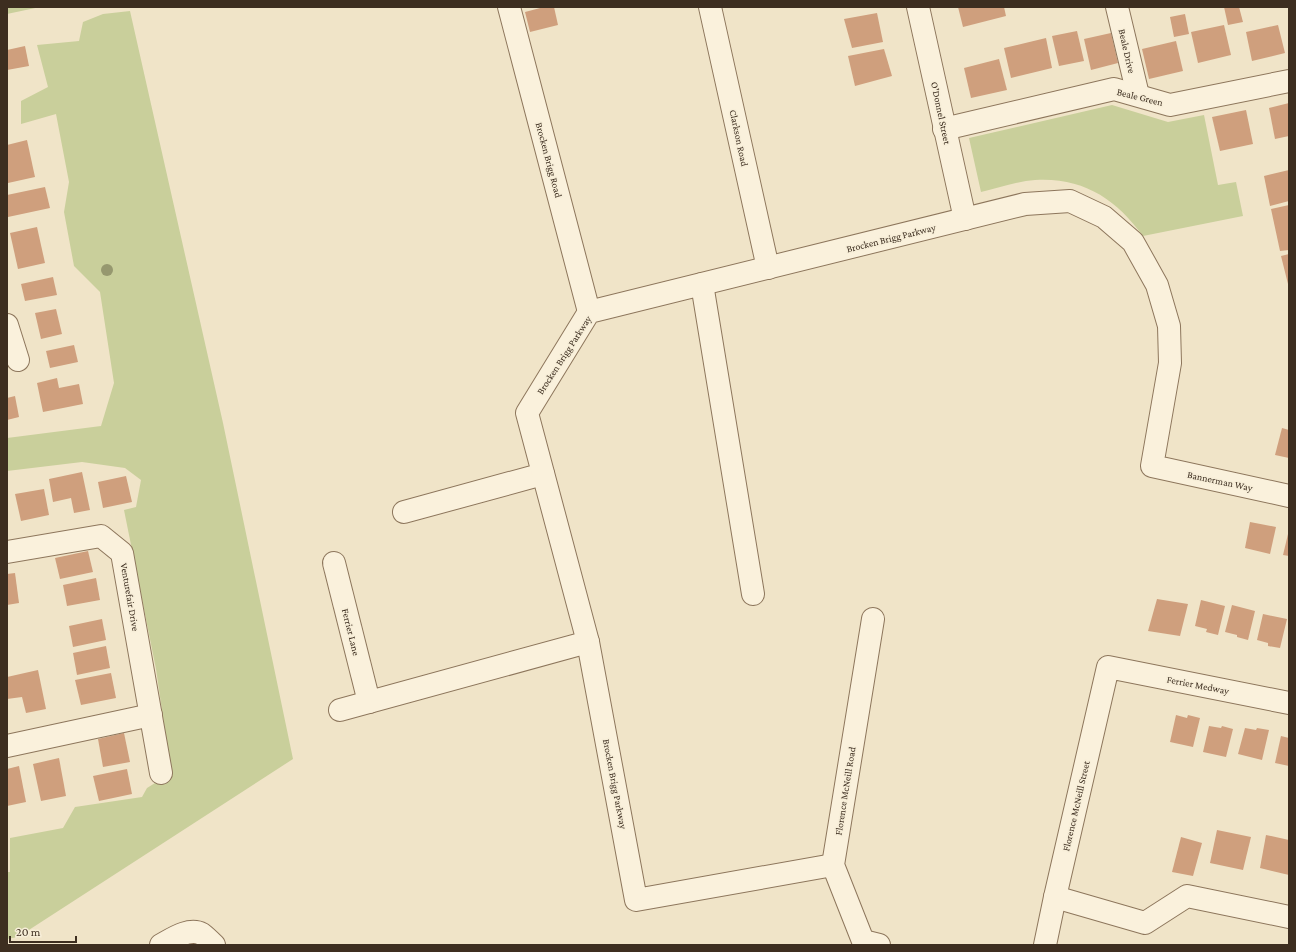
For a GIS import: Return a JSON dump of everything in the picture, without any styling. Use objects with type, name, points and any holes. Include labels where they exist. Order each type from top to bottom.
[{"type":"street","name":"Brocken Brigg Road","points":[[509,7],[589,312]]},
{"type":"street","name":"Clarkson Road","points":[[710,7],[768,268]]},
{"type":"street","name":"O'Donnel Street","points":[[918,7],[965,219]]},
{"type":"street","name":"Beale Drive","points":[[1117,7],[1138,95]]},
{"type":"street","name":"Beale Green","points":[[944,129],[1114,89],[1170,105],[1289,81]]},
{"type":"street","name":"Brocken Brigg Parkway","points":[[833,865],[636,900],[588,642],[527,413],[589,312],[1025,204],[1070,201],[1104,217],[1133,242],[1157,285],[1169,326],[1170,363],[1152,466]]},
{"type":"street","points":[[702,284],[753,594]]},
{"type":"street","points":[[7,325],[18,360]]},
{"type":"street","name":"Bannerman Way","points":[[1152,466],[1289,496]]},
{"type":"street","points":[[404,512],[543,474]]},
{"type":"street","name":"Venturefair Drive","points":[[7,552],[102,536],[122,553],[161,773]]},
{"type":"street","name":"Ferrier Lane","points":[[334,563],[369,702]]},
{"type":"street","name":"Florence McNeill Road","points":[[833,865],[873,619]]},
{"type":"street","points":[[340,710],[588,642]]},
{"type":"street","name":"Ferrier Medway","points":[[1108,667],[1289,703]]},
{"type":"street","name":"Florence McNeill Street","points":[[1045,945],[1108,667]]},
{"type":"street","points":[[7,746],[151,715]]},
{"type":"street","points":[[833,865],[863,942],[879,945]]},
{"type":"street","points":[[1055,897],[1145,924],[1187,896],[1289,917]]},
{"type":"street","points":[[161,945],[175,937],[190,932],[196,932],[203,934],[214,945]]},
{"type":"green space","points":[[7,7],[40,7],[7,14]]},
{"type":"green space","points":[[130,11],[223,423],[293,759],[18,937],[7,939],[7,872],[10,872],[10,838],[63,828],[75,807],[142,797],[147,788],[171,773],[156,669],[124,510],[136,507],[141,480],[125,468],[82,462],[7,471],[7,438],[101,426],[114,383],[100,292],[74,266],[64,212],[69,182],[56,114],[21,124],[21,101],[48,87],[37,45],[79,41],[83,22],[103,14]]},
{"type":"green space","points":[[1112,105],[1168,122],[1204,115],[1218,185],[1236,182],[1243,216],[1143,236],[1133,223],[1110,201],[1097,193],[1068,182],[1035,180],[1015,183],[981,192],[969,138]]},
{"type":"building","points":[[544,7],[554,7],[558,25],[530,32],[525,12]]},
{"type":"building","points":[[958,7],[1004,7],[1006,16],[963,27]]},
{"type":"building","points":[[1224,7],[1239,7],[1243,22],[1228,25]]},
{"type":"building","points":[[877,13],[883,42],[852,48],[844,19]]},
{"type":"building","points":[[1185,14],[1189,34],[1174,37],[1170,17]]},
{"type":"building","points":[[1224,25],[1231,55],[1198,63],[1191,32]]},
{"type":"building","points":[[1278,25],[1285,53],[1252,61],[1246,32]]},
{"type":"building","points":[[1077,31],[1084,61],[1059,66],[1052,36]]},
{"type":"building","points":[[1111,33],[1118,63],[1091,70],[1084,39]]},
{"type":"building","points":[[1046,38],[1052,68],[1011,78],[1004,48]]},
{"type":"building","points":[[1176,41],[1183,71],[1149,79],[1142,49]]},
{"type":"building","points":[[25,46],[29,66],[7,70],[7,50]]},
{"type":"building","points":[[884,49],[892,76],[855,86],[848,56]]},
{"type":"building","points":[[999,59],[1007,90],[971,98],[964,68]]},
{"type":"building","points":[[1289,103],[1289,136],[1275,139],[1269,108]]},
{"type":"building","points":[[1246,110],[1253,144],[1220,151],[1212,117]]},
{"type":"building","points":[[27,140],[35,177],[8,183],[7,145]]},
{"type":"building","points":[[1289,170],[1289,201],[1270,206],[1264,176]]},
{"type":"building","points":[[45,187],[50,208],[8,217],[7,195]]},
{"type":"building","points":[[1289,205],[1289,250],[1280,251],[1271,209]]},
{"type":"building","points":[[37,227],[45,263],[18,269],[10,233]]},
{"type":"building","points":[[1289,254],[1289,284],[1288,284],[1281,256]]},
{"type":"building","points":[[53,277],[57,295],[25,301],[21,284]]},
{"type":"building","points":[[56,309],[62,334],[41,339],[35,313]]},
{"type":"building","points":[[74,345],[78,362],[50,368],[46,351]]},
{"type":"building","points":[[57,378],[59,388],[79,384],[83,404],[43,412],[37,383]]},
{"type":"building","points":[[15,396],[19,417],[7,420],[7,398]]},
{"type":"building","points":[[1282,428],[1289,430],[1289,458],[1275,455]]},
{"type":"building","points":[[82,472],[90,510],[74,513],[71,498],[53,502],[49,479]]},
{"type":"building","points":[[126,476],[132,502],[103,508],[98,482]]},
{"type":"building","points":[[44,489],[49,515],[21,521],[15,494]]},
{"type":"building","points":[[1250,522],[1276,527],[1270,554],[1245,548]]},
{"type":"building","points":[[1289,534],[1289,556],[1283,555]]},
{"type":"building","points":[[88,551],[93,572],[60,579],[55,558]]},
{"type":"building","points":[[15,573],[19,603],[7,605],[7,574]]},
{"type":"building","points":[[96,578],[100,600],[67,606],[63,585]]},
{"type":"building","points":[[1157,599],[1188,604],[1180,636],[1148,631]]},
{"type":"building","points":[[1201,600],[1225,606],[1218,635],[1206,632],[1207,629],[1195,626]]},
{"type":"building","points":[[1232,605],[1255,611],[1248,640],[1225,632]]},
{"type":"building","points":[[1263,614],[1287,619],[1280,648],[1268,646],[1268,643],[1257,640]]},
{"type":"building","points":[[102,619],[106,640],[73,647],[69,626]]},
{"type":"building","points":[[106,646],[110,668],[77,675],[73,653]]},
{"type":"building","points":[[38,670],[46,709],[26,713],[22,697],[7,699],[7,677]]},
{"type":"building","points":[[111,673],[116,698],[81,705],[75,680]]},
{"type":"building","points":[[1176,715],[1187,718],[1188,715],[1200,718],[1193,747],[1170,742]]},
{"type":"building","points":[[1209,726],[1221,728],[1222,726],[1233,729],[1226,757],[1203,752]]},
{"type":"building","points":[[1245,728],[1269,730],[1262,760],[1238,754]]},
{"type":"building","points":[[124,733],[130,762],[103,767],[98,739]]},
{"type":"building","points":[[1281,736],[1289,738],[1289,766],[1275,763]]},
{"type":"building","points":[[59,758],[66,796],[41,801],[33,764]]},
{"type":"building","points":[[19,766],[26,802],[7,806],[7,769]]},
{"type":"building","points":[[127,769],[132,794],[99,801],[93,776]]},
{"type":"building","points":[[1217,830],[1251,837],[1243,870],[1210,863]]},
{"type":"building","points":[[1266,835],[1289,840],[1289,875],[1260,868]]},
{"type":"building","points":[[1181,837],[1202,843],[1193,876],[1172,872]]}]
